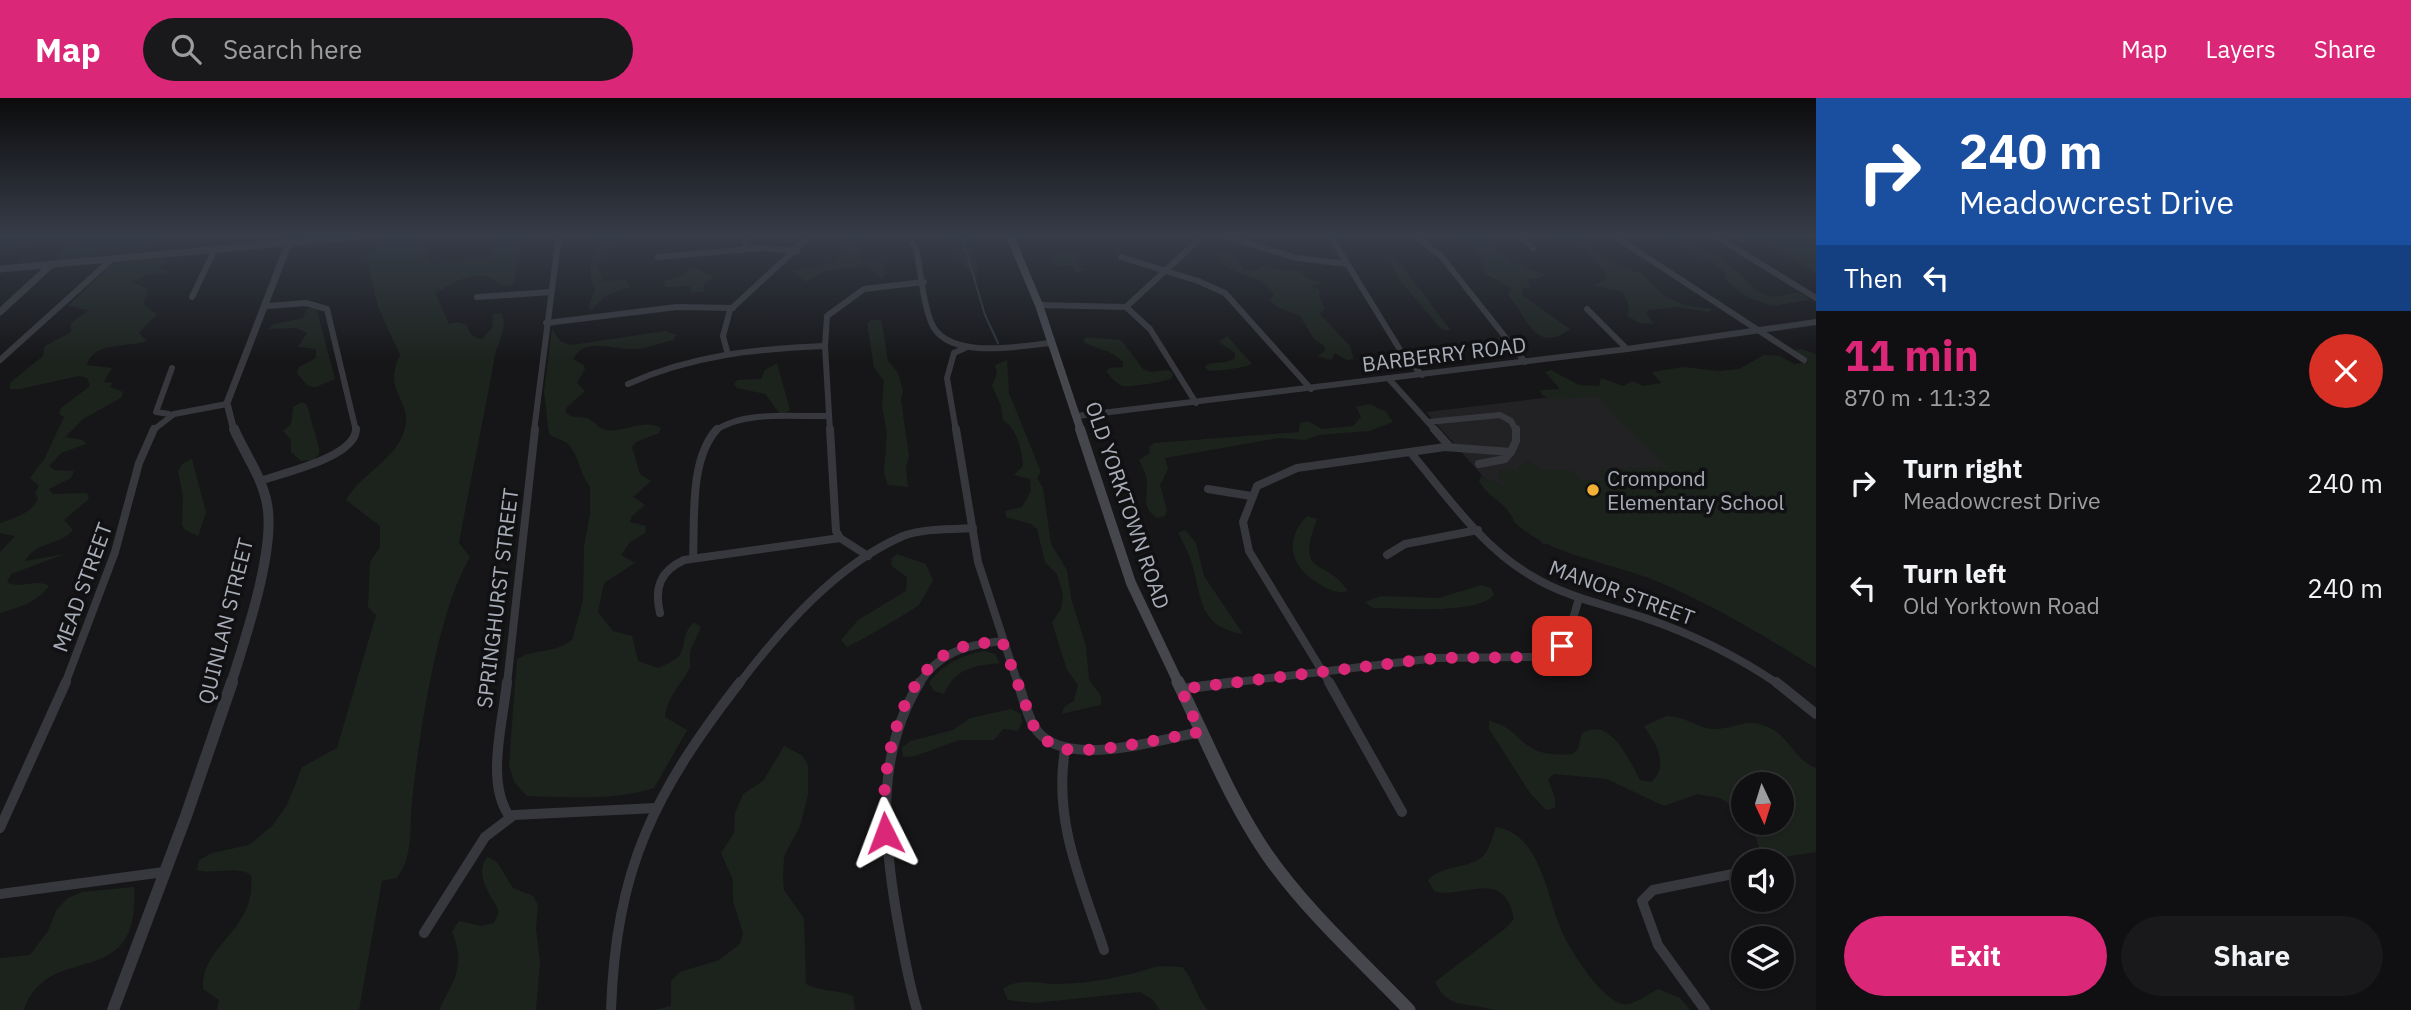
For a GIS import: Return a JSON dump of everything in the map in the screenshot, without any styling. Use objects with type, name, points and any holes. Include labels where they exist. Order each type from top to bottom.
[{"type":"main road","name":"OLD YORKTOWN ROAD","points":[[1027,277],[1077,416],[1131,583],[1238,807],[1279,872],[1346,947],[1409,1010]]},
{"type":"street","points":[[0,313],[39,277]]},
{"type":"street","points":[[0,360],[95,277]]},
{"type":"street","points":[[192,297],[202,277]]},
{"type":"street","points":[[172,368],[156,412],[169,414],[227,404],[277,277]]},
{"type":"street","name":"SPRINGHURST STREET","points":[[510,817],[501,805],[496,786],[553,277]]},
{"type":"street","points":[[727,351],[724,331],[733,308],[745,291],[764,277]]},
{"type":"street","points":[[923,277],[934,330],[947,341],[965,348],[1051,343]]},
{"type":"street","points":[[1126,307],[1156,277]]},
{"type":"street","points":[[1182,277],[1218,289],[1232,298],[1311,389]]},
{"type":"street","points":[[1355,277],[1402,353],[1422,375]]},
{"type":"street","points":[[1457,277],[1525,362]]},
{"type":"street","points":[[1675,277],[1804,360]]},
{"type":"street","points":[[1781,277],[1816,298]]},
{"type":"street","points":[[868,556],[840,538],[836,531],[825,346],[827,316],[853,295],[872,287],[924,282]]},
{"type":"street","points":[[477,297],[551,292]]},
{"type":"street","points":[[260,481],[331,457],[349,446],[358,427],[327,309],[309,303],[267,306]]},
{"type":"street","points":[[1039,305],[1126,307],[1150,329],[1196,403]]},
{"type":"street","points":[[546,323],[677,307],[733,308]]},
{"type":"street","points":[[1587,309],[1627,349]]},
{"type":"street","name":"BARBERRY ROAD","points":[[1077,416],[1525,362],[1816,322]]},
{"type":"street","points":[[628,384],[673,363],[727,351],[825,346]]},
{"type":"street","points":[[965,348],[954,354],[947,378],[972,528],[981,572],[1002,641],[1034,727],[1043,739],[1065,750],[1104,747],[1200,732]]},
{"type":"street","points":[[1389,379],[1450,447]]},
{"type":"street","name":"QUINLAN STREET","points":[[113,1010],[225,704],[241,652],[268,536],[267,506],[260,481],[232,423],[227,404]]},
{"type":"street","name":"MEAD STREET","points":[[0,828],[35,756],[90,619],[119,538],[145,445],[159,421],[169,414]]},
{"type":"street","points":[[693,558],[702,456],[707,439],[712,433],[732,424],[829,416]]},
{"type":"street","points":[[1427,422],[1505,416],[1516,426],[1516,444],[1505,459],[1479,464]]},
{"type":"street","points":[[1402,812],[1324,672],[1249,551],[1243,522],[1257,486],[1297,468],[1450,447],[1511,452]]},
{"type":"street","name":"MANOR STREET","points":[[1411,453],[1478,530],[1527,574],[1579,598],[1644,618],[1714,646],[1765,674],[1816,714]]},
{"type":"street","points":[[1208,489],[1251,496]]},
{"type":"street","points":[[611,1010],[611,986],[624,900],[640,843],[656,808],[703,731],[786,627],[868,556],[906,535],[972,528]]},
{"type":"street","points":[[1387,555],[1405,544],[1478,530]]},
{"type":"street","points":[[660,613],[656,594],[662,574],[675,563],[693,558],[840,538]]},
{"type":"street","points":[[1181,689],[1436,658],[1546,655],[1567,640],[1579,598]]},
{"type":"street","points":[[918,1010],[904,956],[883,812],[885,773],[892,738],[911,696],[937,662],[957,649],[1002,641]]},
{"type":"street","points":[[1065,750],[1060,787],[1063,824],[1104,950]]},
{"type":"street","points":[[424,933],[485,838],[510,817],[542,811],[656,808]]},
{"type":"street","points":[[0,894],[164,872]]},
{"type":"street","points":[[1704,1010],[1648,928],[1642,901],[1653,890],[1731,874]]},
{"type":"shaded area","points":[[99,277],[142,277],[133,282],[148,289],[143,304],[157,314],[139,333],[147,341],[104,349],[91,357],[87,365],[112,368],[104,382],[113,383],[110,387],[123,392],[121,398],[83,419],[65,437],[83,440],[86,444],[61,453],[49,466],[54,470],[74,471],[71,478],[49,489],[53,494],[87,493],[89,499],[64,520],[73,530],[68,535],[35,550],[25,561],[65,554],[11,574],[7,582],[49,586],[33,600],[0,613],[0,552],[15,536],[0,533],[0,523],[22,514],[36,503],[38,498],[35,493],[39,486],[30,478],[45,458],[64,417],[59,414],[61,408],[90,386],[87,378],[79,376],[20,389],[10,389],[10,383],[43,356],[45,346],[71,332],[71,323],[89,310],[68,306]]},
{"type":"shaded area","points":[[371,277],[473,277],[435,293],[449,324],[458,322],[467,325],[470,333],[482,339],[492,328],[493,314],[502,314],[504,327],[495,355],[459,543],[470,557],[448,609],[431,675],[415,774],[406,860],[397,878],[382,881],[359,1010],[217,1010],[219,1000],[203,989],[205,973],[210,960],[246,910],[251,894],[251,875],[232,870],[197,870],[199,860],[212,853],[249,845],[272,826],[287,805],[302,767],[337,748],[376,615],[368,607],[370,562],[380,547],[380,526],[346,500],[360,482],[395,449],[405,428],[405,410],[394,378],[400,355],[378,307]]},
{"type":"shaded area","points":[[481,277],[515,277],[513,285],[504,287]]},
{"type":"shaded area","points":[[591,277],[602,277],[603,281],[626,280],[630,287],[605,296],[592,310],[588,307],[595,289]]},
{"type":"shaded area","points":[[679,277],[714,278],[704,284],[704,291],[691,293],[690,286],[664,287],[665,280]]},
{"type":"shaded area","points":[[799,277],[815,277],[806,282]]},
{"type":"shaded area","points":[[1250,277],[1305,277],[1324,283],[1312,286],[1320,290],[1319,296],[1325,308],[1320,314],[1350,346],[1354,359],[1347,360],[1335,353],[1331,360],[1317,356],[1325,351],[1325,347],[1314,339],[1300,316],[1279,308],[1270,301],[1274,294],[1261,281]]},
{"type":"shaded area","points":[[1398,277],[1410,277],[1450,329],[1447,331],[1440,328]]},
{"type":"shaded area","points":[[1490,277],[1543,277],[1528,280],[1531,287],[1524,288],[1521,294],[1570,329],[1548,338],[1539,335],[1508,295],[1511,288]]},
{"type":"shaded area","points":[[1607,277],[1645,277],[1664,296],[1685,305],[1712,309],[1709,312],[1678,307],[1648,310],[1646,313],[1654,324],[1640,323],[1627,316],[1629,306],[1623,292],[1595,286]]},
{"type":"shaded area","points":[[1725,277],[1742,277],[1765,295],[1771,297],[1800,293],[1809,300],[1772,306],[1747,297],[1724,279]]},
{"type":"shaded area","points":[[316,307],[335,379],[316,387],[308,386],[297,373],[299,367],[316,358],[316,349],[298,347],[307,333],[296,328],[268,329],[274,324],[303,318],[306,309]]},
{"type":"shaded area","points":[[880,320],[882,323],[888,361],[898,373],[903,391],[901,400],[909,456],[906,468],[908,487],[888,485],[884,473],[887,433],[882,406],[884,381],[874,368],[867,323]]},
{"type":"shaded area","points":[[552,329],[560,341],[571,345],[665,331],[676,335],[674,340],[635,349],[598,346],[584,348],[573,359],[584,365],[585,369],[577,383],[585,391],[566,408],[569,415],[587,418],[606,430],[641,425],[661,428],[659,433],[636,442],[632,447],[640,474],[651,481],[633,497],[645,505],[632,516],[630,522],[646,526],[645,533],[630,542],[621,555],[635,563],[604,583],[598,612],[613,631],[632,636],[638,661],[658,668],[678,657],[685,636],[694,622],[701,627],[690,651],[690,667],[672,695],[665,717],[687,730],[654,788],[622,795],[527,796],[514,782],[509,764],[517,659],[572,640],[583,601],[584,547],[590,514],[590,486],[569,445],[549,434],[544,391]]},
{"type":"shaded area","points":[[1227,336],[1252,364],[1207,370],[1205,366],[1209,364],[1235,358],[1235,353],[1219,342]]},
{"type":"shaded area","points":[[1086,337],[1121,340],[1143,369],[1150,372],[1169,370],[1173,374],[1172,378],[1140,385],[1120,385],[1106,371],[1123,367],[1123,362],[1113,354],[1083,341]]},
{"type":"shaded area","points":[[1801,349],[1816,354],[1816,668],[1740,622],[1681,592],[1643,576],[1547,544],[1514,522],[1507,510],[1479,481],[1481,476],[1506,486],[1507,483],[1498,479],[1499,471],[1510,469],[1520,473],[1519,467],[1527,461],[1543,470],[1572,470],[1580,480],[1604,480],[1597,470],[1668,467],[1614,416],[1600,397],[1552,399],[1542,395],[1540,390],[1560,389],[1545,372],[1551,370],[1579,385],[1599,386],[1601,378],[1623,386],[1632,381],[1643,386],[1661,383],[1652,372],[1683,367],[1718,371],[1739,369],[1764,355],[1780,356],[1794,364],[1808,362],[1795,353],[1795,350]]},
{"type":"shaded area","points":[[1007,360],[1009,393],[1041,472],[1037,478],[1043,488],[1051,544],[1067,570],[1071,598],[1086,646],[1089,680],[1101,696],[1101,705],[1061,714],[1065,706],[1074,701],[1078,685],[1067,670],[1052,622],[1061,609],[1063,595],[1057,574],[1045,562],[1037,529],[1031,524],[1006,517],[1005,511],[1022,507],[1031,491],[1030,479],[1014,475],[1023,466],[1020,447],[1012,429],[1003,420],[1001,406],[992,386],[997,373],[995,365]]},
{"type":"shaded area","points":[[777,363],[790,410],[781,415],[765,394],[737,388],[734,384],[738,380],[761,379],[765,370]]},
{"type":"shaded area","name":"Crompond Elementary School","points":[[1603,391],[1672,464],[1708,515],[1543,544],[1426,412]]},
{"type":"shaded area","points":[[302,402],[307,405],[319,448],[319,454],[313,460],[301,461],[291,452],[291,440],[283,431],[291,424],[293,407]]},
{"type":"shaded area","points":[[1370,404],[1386,412],[1393,422],[1369,431],[1318,435],[1306,440],[1279,438],[1165,458],[1168,469],[1160,485],[1167,510],[1165,516],[1157,518],[1148,509],[1146,476],[1139,460],[1150,453],[1149,447],[1154,443],[1299,432],[1300,423],[1308,421],[1322,429],[1353,426],[1361,417],[1356,407]]},
{"type":"shaded area","points":[[192,459],[206,512],[198,536],[185,530],[182,525],[183,496],[178,471],[182,464]]},
{"type":"shaded area","points":[[1307,516],[1317,519],[1309,551],[1311,559],[1339,580],[1348,591],[1335,591],[1324,587],[1300,568],[1293,552],[1293,543],[1295,534]]},
{"type":"shaded area","points":[[1185,530],[1196,543],[1204,576],[1243,634],[1216,624],[1203,606],[1189,555],[1178,533]]},
{"type":"shaded area","points":[[897,554],[926,564],[933,581],[919,605],[847,647],[841,640],[858,620],[906,591],[907,577],[892,566],[891,559]]},
{"type":"shaded area","points":[[1481,585],[1491,588],[1494,595],[1485,601],[1455,608],[1373,608],[1365,602],[1381,596],[1439,598]]},
{"type":"shaded area","points":[[985,651],[995,654],[1000,663],[966,670],[954,679],[944,694],[934,691],[929,683],[946,666]]},
{"type":"shaded area","points":[[1011,709],[1021,714],[1022,722],[1018,731],[1003,729],[994,740],[960,740],[915,756],[903,757],[902,747],[911,741],[953,730],[970,718]]},
{"type":"shaded area","points":[[1667,716],[1713,729],[1754,723],[1778,733],[1803,760],[1816,768],[1816,852],[1794,856],[1794,849],[1759,849],[1755,835],[1794,835],[1794,772],[1731,772],[1731,805],[1720,798],[1697,794],[1664,806],[1607,779],[1554,774],[1548,779],[1555,798],[1555,808],[1546,810],[1530,793],[1489,729],[1489,721],[1510,730],[1531,748],[1554,754],[1573,754],[1578,749],[1582,733],[1592,729],[1602,730],[1618,743],[1640,780],[1651,782],[1660,768],[1660,761],[1656,747],[1644,726]]},
{"type":"shaded area","points":[[784,746],[803,756],[808,765],[808,795],[800,826],[784,856],[783,879],[784,890],[804,918],[806,984],[853,996],[855,1010],[655,1010],[671,1006],[671,981],[680,972],[719,960],[740,944],[743,933],[733,901],[733,880],[721,853],[734,833],[735,813],[743,794],[763,781]]},
{"type":"shaded area","points":[[1496,827],[1511,832],[1523,841],[1532,853],[1564,936],[1588,974],[1609,997],[1619,1003],[1628,1004],[1658,989],[1680,998],[1690,1010],[1494,1010],[1459,1004],[1446,997],[1435,982],[1514,919],[1509,903],[1501,893],[1480,888],[1445,893],[1434,891],[1428,880],[1441,871],[1479,859],[1487,851]]},
{"type":"shaded area","points":[[487,857],[497,862],[513,888],[533,896],[538,905],[536,928],[540,962],[536,1010],[439,1010],[458,964],[452,932],[459,921],[481,926],[494,923],[499,911],[483,878],[483,864]]},
{"type":"shaded area","points":[[134,887],[132,921],[123,942],[109,955],[52,976],[36,989],[24,1010],[0,1010],[0,958],[30,955],[48,931],[57,909],[68,898],[82,892]]},
{"type":"shaded area","points":[[1158,966],[1182,967],[1208,1010],[1160,1010],[1152,999],[1140,992],[1034,1003],[1008,1000],[1003,989],[1024,982],[1061,984],[1098,981]]},
{"type":"waterway","points":[[974,277],[985,315],[998,343]]},
{"type":"place","name":"Crompond Elementary School","points":[[1593,490]]},
{"type":"route","points":[[885,833],[885,773],[892,738],[911,696],[926,673],[947,653],[971,644],[1002,641],[1034,727],[1043,739],[1065,750],[1104,747],[1200,732],[1181,689],[1436,658],[1533,657],[1554,652],[1562,646]]}]
